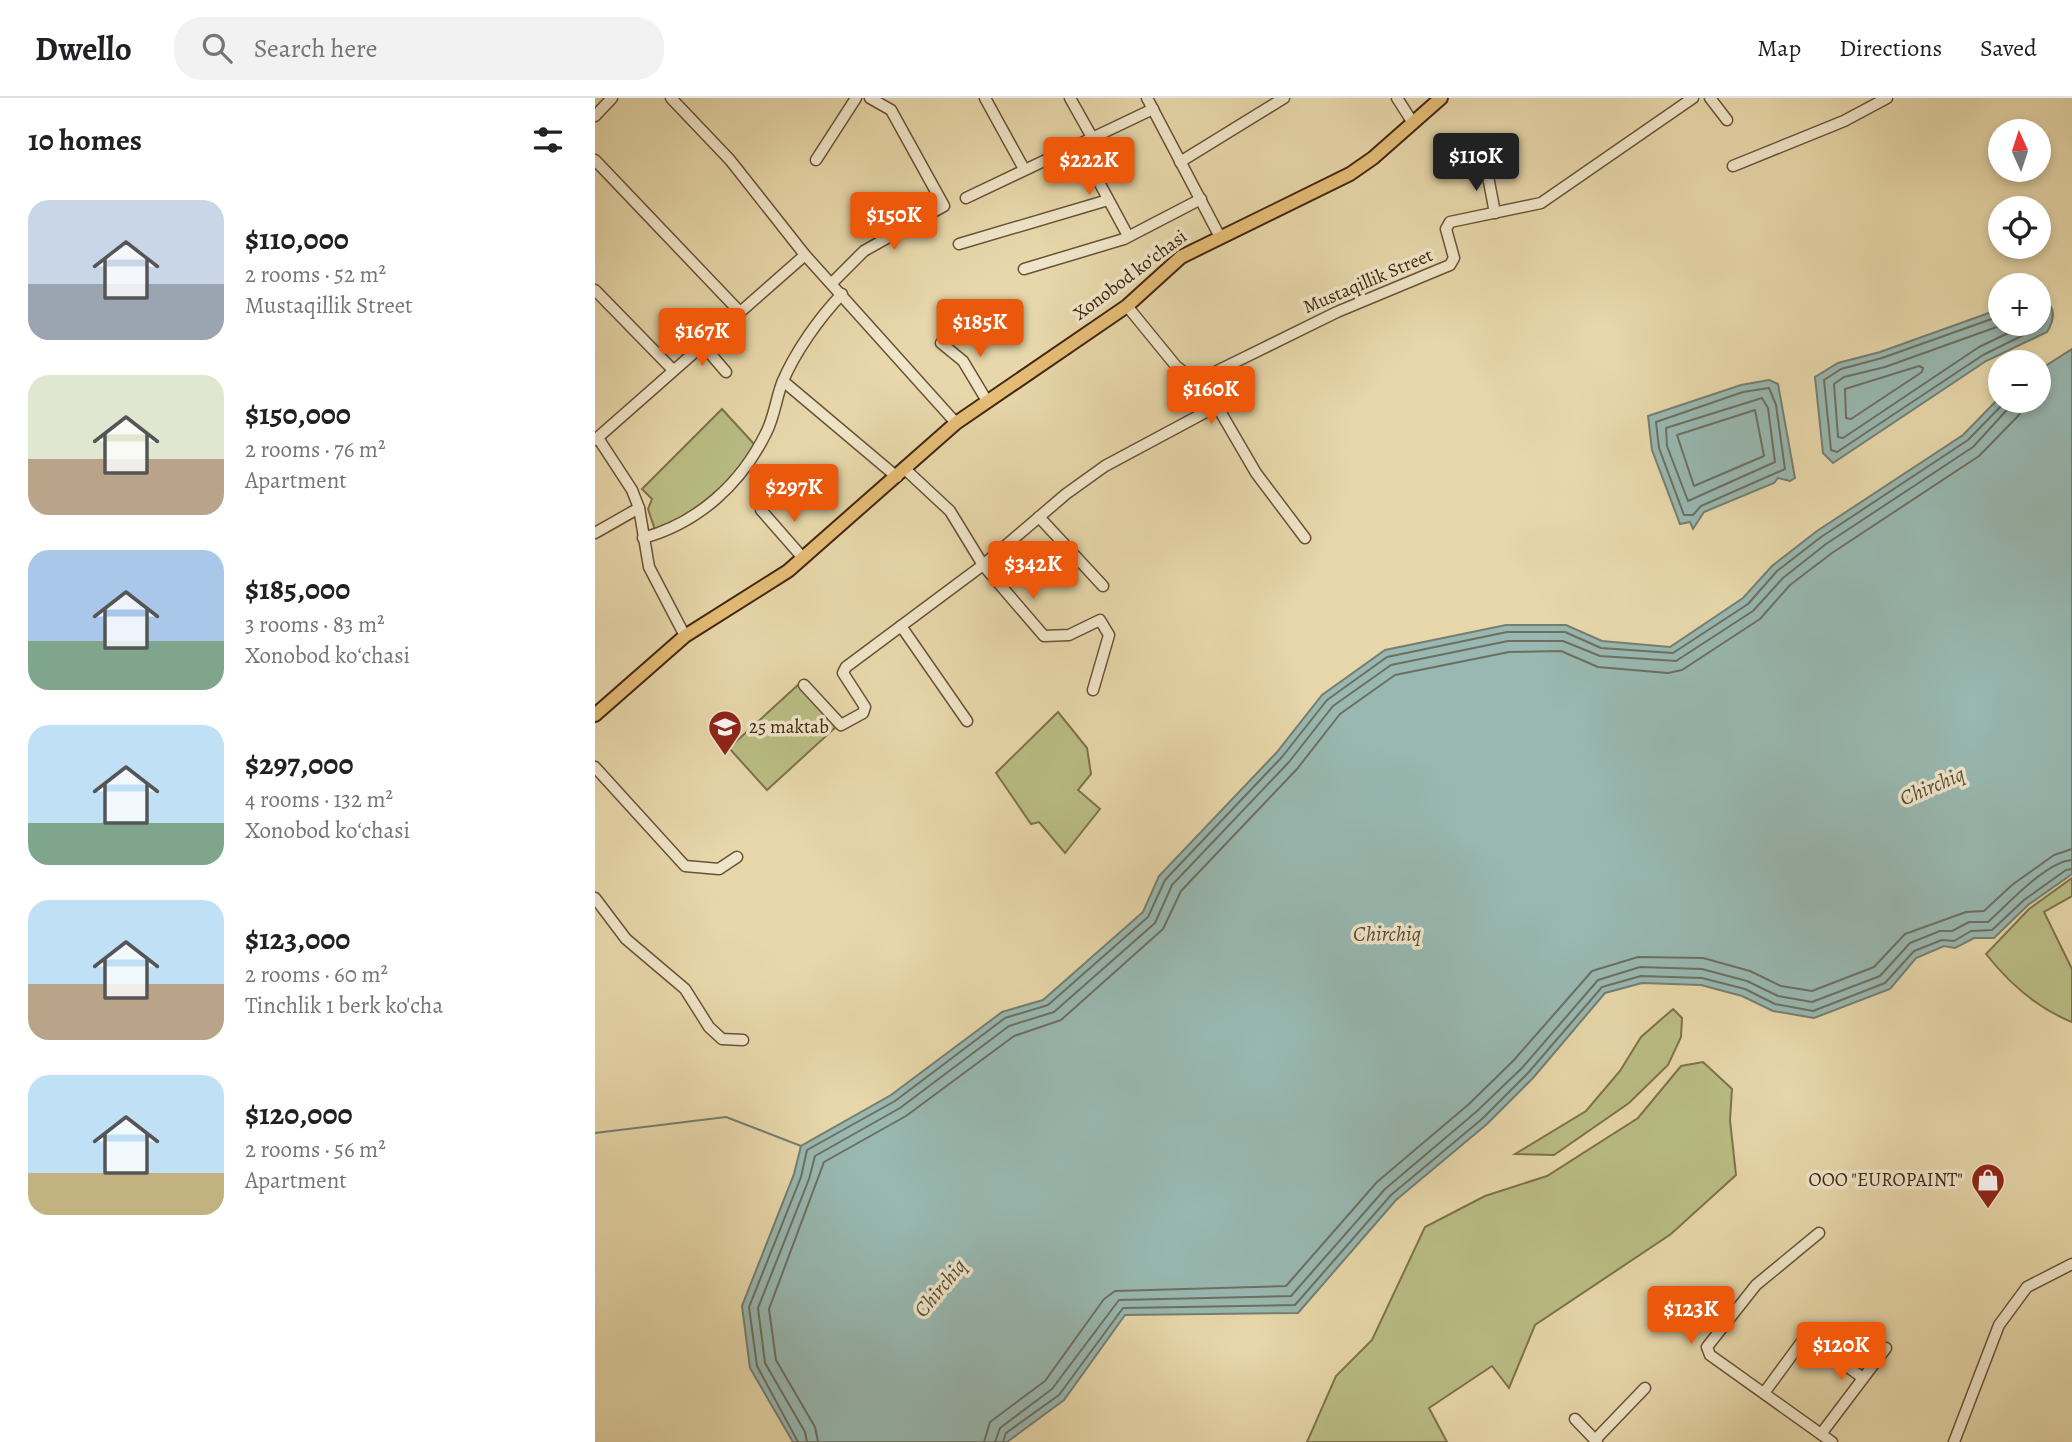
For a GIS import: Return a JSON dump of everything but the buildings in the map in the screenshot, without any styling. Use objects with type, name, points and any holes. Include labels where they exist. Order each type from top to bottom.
[{"type":"main road","name":"Xonobod koʻchasi","points":[[595,715],[685,636],[803,558],[956,423],[1127,306],[1181,257],[1349,174],[1440,98]]},
{"type":"street","points":[[595,116],[612,98]]},
{"type":"street","points":[[816,160],[856,98]]},
{"type":"street","points":[[832,283],[864,251],[944,206],[891,110],[870,98]]},
{"type":"street","points":[[985,98],[1024,169]]},
{"type":"street","points":[[1070,98],[1093,139]]},
{"type":"street","points":[[1147,98],[1220,237]]},
{"type":"street","points":[[1180,162],[1284,98]]},
{"type":"street","points":[[1397,98],[1413,123]]},
{"type":"street","name":"Mustaqillik Street","points":[[1199,384],[1215,372],[1337,312],[1450,265],[1454,258],[1447,224],[1541,203],[1693,98]]},
{"type":"street","points":[[1710,98],[1727,120]]},
{"type":"street","points":[[1733,166],[1844,121],[1887,98]]},
{"type":"street","points":[[675,99],[730,160],[805,255],[956,423]]},
{"type":"street","points":[[966,198],[1153,110]]},
{"type":"street","points":[[1079,145],[1127,234]]},
{"type":"street","points":[[595,160],[739,311]]},
{"type":"street","points":[[1486,166],[1495,213]]},
{"type":"street","points":[[1024,269],[1097,249],[1201,199]]},
{"type":"street","points":[[960,244],[1108,200]]},
{"type":"street","points":[[685,636],[649,567],[639,508],[632,490],[596,439],[805,255]]},
{"type":"street","points":[[595,290],[673,370]]},
{"type":"street","points":[[643,538],[678,525],[741,476],[767,431],[783,381],[825,312],[842,294]]},
{"type":"street","points":[[1127,306],[1176,366],[1199,384],[1217,406],[1256,473],[1305,538]]},
{"type":"street","points":[[702,344],[726,372]]},
{"type":"street","points":[[941,344],[963,361],[987,401]]},
{"type":"street","points":[[783,381],[950,511],[983,565],[1044,636],[1069,635],[1100,620],[1104,622],[1109,635],[1093,690]]},
{"type":"street","points":[[804,685],[839,723],[846,724],[866,709],[843,670],[983,565],[1105,466],[1217,406]]},
{"type":"street","points":[[595,533],[639,508]]},
{"type":"street","points":[[761,510],[803,558]]},
{"type":"street","points":[[1039,517],[1103,586]]},
{"type":"street","points":[[901,626],[967,720]]},
{"type":"street","points":[[595,767],[685,866],[719,869],[737,857]]},
{"type":"street","points":[[595,898],[626,939],[685,989],[709,1027],[722,1039],[743,1040]]},
{"type":"street","points":[[1819,1233],[1756,1285],[1707,1347],[1710,1355],[1832,1442]]},
{"type":"street","points":[[1954,1442],[1999,1325],[2027,1287],[2072,1264]]},
{"type":"street","points":[[1764,1393],[1803,1340],[1808,1338],[1863,1378]]},
{"type":"street","points":[[1821,1434],[1885,1348]]},
{"type":"street","points":[[1575,1419],[1596,1441],[1645,1388]]},
{"type":"green space","points":[[722,409],[754,444],[747,457],[712,496],[683,517],[655,530],[648,509],[652,499],[642,489]]},
{"type":"green space","points":[[799,684],[837,726],[767,790],[729,748]]},
{"type":"green space","points":[[1058,712],[1087,748],[1091,774],[1078,790],[1100,809],[1065,853],[1039,822],[1031,824],[996,773]]},
{"type":"green space","points":[[2072,878],[2072,896],[2044,912],[2072,969],[2072,1022],[2047,1010],[2024,994],[1986,954],[2029,909]]},
{"type":"green space","points":[[1673,1009],[1682,1018],[1681,1037],[1668,1065],[1629,1103],[1554,1155],[1515,1154],[1586,1111],[1620,1071],[1641,1037]]},
{"type":"green space","points":[[1703,1062],[1732,1089],[1730,1120],[1736,1175],[1671,1234],[1535,1325],[1509,1388],[1492,1366],[1429,1408],[1447,1442],[1307,1442],[1336,1376],[1372,1340],[1425,1227],[1485,1196],[1547,1176],[1638,1118],[1681,1066]]},
{"type":"water","points":[[1988,313],[1988,336],[2039,336],[2009,350],[1988,350],[1988,360],[1833,463],[1823,453],[1815,377],[1838,363],[1880,352]]},
{"type":"water","name":"Chirchiq","points":[[2072,349],[2072,874],[2028,905],[1994,938],[1974,938],[1955,948],[1944,946],[1916,958],[1890,989],[1814,1018],[1773,1011],[1742,996],[1701,985],[1642,983],[1605,993],[1533,1078],[1487,1124],[1396,1200],[1298,1313],[1125,1315],[1064,1400],[1007,1442],[793,1442],[750,1368],[742,1306],[794,1174],[801,1146],[891,1095],[1002,1012],[1043,1000],[1143,912],[1159,876],[1277,752],[1322,695],[1385,650],[1506,625],[1566,625],[1602,641],[1670,647],[1743,598],[1772,566],[1817,531],[1963,435],[1988,409],[1988,413],[2051,413],[2051,362]]},
{"type":"water","points":[[1769,380],[1778,384],[1795,478],[1790,481],[1778,478],[1774,483],[1704,512],[1693,529],[1690,522],[1680,524],[1652,450],[1648,416],[1741,385]]},
{"type":"waterway","points":[[595,1133],[726,1117],[801,1146]]},
{"type":"place","name":"25 maktab","points":[[725,757]]},
{"type":"place","name":"OOO \"EUROPAINT\"","points":[[1988,1210]]}]
